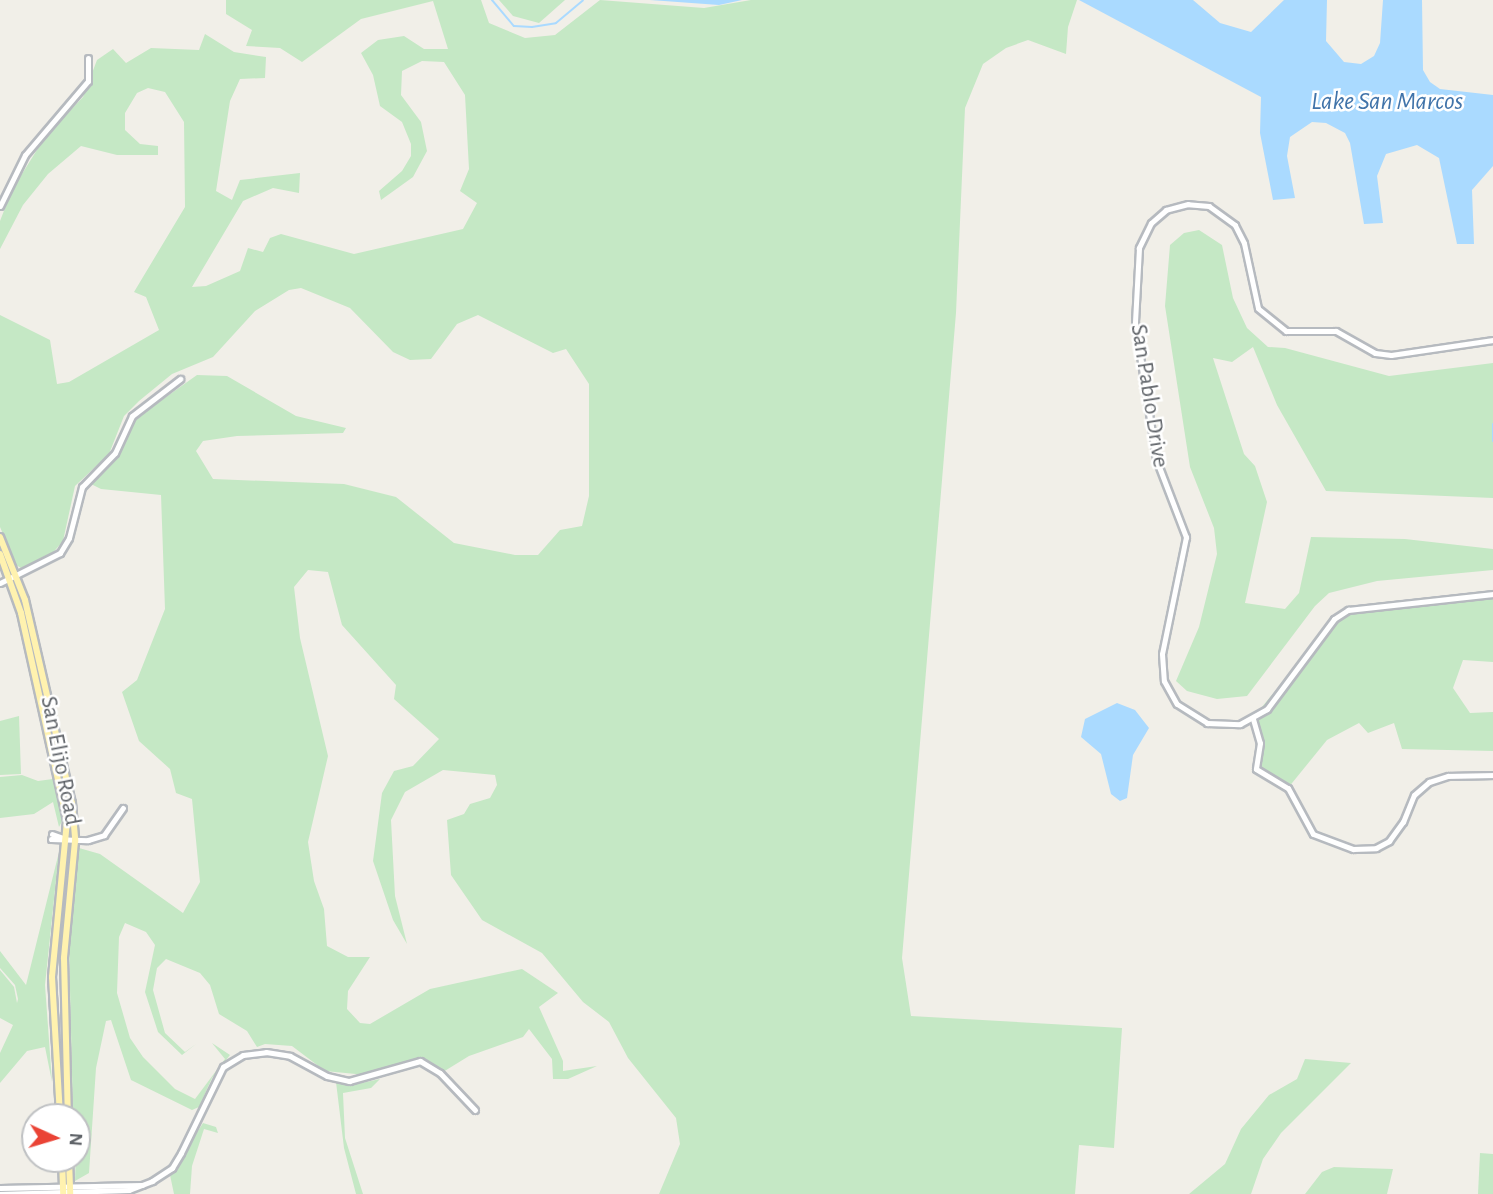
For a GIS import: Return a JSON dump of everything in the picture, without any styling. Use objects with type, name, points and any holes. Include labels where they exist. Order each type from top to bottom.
[{"type":"main road","name":"San Elijo Road","points":[[0,537],[14,577],[67,781],[75,841],[64,958],[68,1103]]},
{"type":"main road","name":"San Elijo Road","points":[[0,554],[14,577],[63,794],[66,839],[52,977],[59,1103]]},
{"type":"main road","points":[[64,1173],[67,1191]]},
{"type":"main road","points":[[67,1191],[68,1173]]},
{"type":"street","points":[[0,206],[25,155],[88,81],[88,58]]},
{"type":"street","name":"San Pablo Drive","points":[[1252,719],[1224,726],[1193,717],[1177,704],[1164,681],[1162,654],[1186,551],[1186,537],[1156,459],[1135,323],[1139,248],[1151,223],[1166,210],[1188,204],[1209,206],[1225,215],[1244,243],[1258,309],[1286,331],[1336,331],[1375,353],[1391,355],[1493,340]]},
{"type":"street","points":[[0,583],[60,553],[71,531],[82,488],[115,453],[132,416],[180,379]]},
{"type":"street","points":[[1493,594],[1360,607],[1342,613],[1274,702],[1252,719],[1260,743],[1256,769],[1288,788],[1312,834],[1328,843],[1368,849],[1389,841],[1400,829],[1413,795],[1429,782],[1448,776],[1493,775]]},
{"type":"street","points":[[51,836],[75,841],[104,835],[123,808]]},
{"type":"street","points":[[0,1194],[129,1190],[172,1168],[223,1067],[243,1055],[266,1052],[290,1056],[327,1076],[349,1081],[420,1061],[440,1073],[475,1110]]},
{"type":"street","points":[[0,1188],[67,1191]]},
{"type":"green space","points":[[226,0],[481,0],[489,23],[525,38],[555,35],[600,0],[704,8],[751,0],[1077,0],[1068,27],[1066,54],[1028,40],[1006,48],[983,64],[965,108],[956,313],[902,958],[911,1016],[1122,1028],[1114,1148],[1079,1145],[1075,1194],[659,1194],[680,1144],[676,1118],[628,1058],[609,1022],[583,1002],[542,953],[482,920],[451,875],[447,820],[464,814],[470,804],[490,798],[497,785],[495,775],[443,770],[405,792],[391,820],[395,896],[407,944],[393,920],[373,861],[382,793],[394,771],[413,766],[439,739],[394,699],[396,685],[342,625],[328,572],[308,570],[294,587],[300,638],[328,756],[308,842],[314,881],[324,909],[327,946],[348,957],[370,957],[348,991],[347,1009],[360,1023],[370,1024],[430,989],[522,969],[558,993],[539,1007],[563,1061],[563,1071],[597,1066],[568,1079],[553,1079],[552,1059],[529,1029],[523,1037],[469,1056],[443,1072],[419,1059],[366,1075],[325,1071],[292,1046],[265,1044],[257,1047],[247,1031],[219,1014],[210,985],[200,973],[166,959],[157,968],[153,990],[165,1033],[185,1052],[196,1044],[182,1055],[158,1032],[145,992],[155,945],[146,932],[125,923],[119,937],[117,993],[130,1038],[143,1057],[175,1089],[195,1099],[225,1059],[212,1043],[230,1055],[212,1078],[199,1107],[192,1110],[131,1080],[111,1020],[106,1021],[96,1068],[91,1143],[91,1103],[73,1103],[69,947],[79,848],[100,854],[183,913],[200,882],[192,799],[176,793],[170,769],[139,741],[122,692],[137,680],[165,609],[161,495],[101,489],[91,484],[118,457],[135,419],[197,375],[227,376],[296,416],[346,428],[343,433],[237,436],[203,441],[196,451],[213,479],[344,484],[396,497],[454,543],[515,555],[538,555],[560,530],[582,526],[589,496],[589,384],[566,349],[553,353],[478,315],[457,324],[431,359],[410,360],[393,352],[350,308],[301,288],[289,290],[255,311],[213,357],[172,374],[139,401],[124,416],[109,454],[75,486],[63,541],[51,555],[21,568],[16,565],[0,527],[0,315],[50,340],[57,384],[69,382],[159,330],[146,297],[134,292],[185,207],[184,122],[165,92],[148,88],[137,93],[125,113],[125,130],[140,144],[158,146],[158,155],[117,155],[81,146],[48,174],[23,205],[0,249],[0,221],[12,190],[45,137],[83,97],[97,60],[113,49],[126,63],[151,48],[199,50],[205,34],[234,52],[266,57],[265,78],[240,79],[230,101],[216,191],[232,200],[240,180],[300,173],[299,193],[273,188],[243,201],[192,287],[206,286],[240,271],[248,248],[263,252],[270,238],[281,234],[354,254],[463,229],[477,203],[460,191],[469,169],[465,95],[444,62],[422,61],[402,71],[401,95],[421,122],[427,151],[413,177],[381,200],[379,191],[402,171],[411,156],[411,144],[402,122],[380,106],[373,75],[361,53],[378,40],[404,36],[424,49],[448,49],[433,1],[361,19],[302,62],[280,48],[246,46],[252,30],[226,14]]},
{"type":"green space","points":[[499,0],[565,0],[539,23],[513,16]]},
{"type":"green space","points":[[1199,230],[1222,245],[1233,298],[1247,328],[1268,347],[1285,348],[1389,376],[1493,363],[1493,498],[1326,491],[1277,405],[1253,347],[1232,362],[1213,358],[1244,454],[1255,466],[1267,502],[1245,603],[1285,609],[1299,593],[1311,537],[1405,539],[1493,549],[1493,570],[1377,581],[1329,593],[1315,606],[1247,696],[1217,699],[1187,691],[1176,681],[1199,627],[1217,554],[1214,528],[1190,467],[1165,306],[1170,245],[1184,233]]},
{"type":"green space","points":[[1473,593],[1493,594],[1493,662],[1463,660],[1453,688],[1470,713],[1493,712],[1493,751],[1402,749],[1394,723],[1368,733],[1359,723],[1327,740],[1288,788],[1256,770],[1260,753],[1252,719],[1334,620],[1357,608]]},
{"type":"green space","points":[[19,716],[21,774],[0,775],[0,721]]},
{"type":"green space","points":[[22,775],[38,781],[53,779],[62,821],[59,827],[53,802],[34,814],[0,818],[0,777]]},
{"type":"green space","points":[[59,852],[45,985],[52,1082],[45,1047],[27,1051],[0,1083],[0,1053],[13,1025],[0,1018],[0,970],[14,987],[17,1003],[18,999],[15,985],[0,968],[0,951],[26,985]]},
{"type":"green space","points":[[1305,1059],[1351,1063],[1281,1133],[1263,1159],[1251,1194],[1189,1194],[1225,1164],[1241,1129],[1269,1095],[1297,1079]]},
{"type":"green space","points":[[380,1079],[371,1088],[343,1093],[345,1138],[363,1194],[356,1194],[344,1148],[336,1082],[357,1084]]},
{"type":"green space","points":[[203,1123],[216,1127],[218,1133],[204,1129],[192,1166],[190,1194],[174,1194],[170,1175]]},
{"type":"green space","points":[[1480,1153],[1493,1154],[1493,1194],[1478,1194]]},
{"type":"green space","points":[[1334,1167],[1393,1169],[1387,1194],[1305,1194],[1322,1172]]},
{"type":"green space","points":[[75,1173],[89,1173],[75,1181]]},
{"type":"water","points":[[650,0],[742,0],[719,5]]},
{"type":"water","name":"Lake San Marcos","points":[[1079,0],[1193,0],[1220,23],[1251,32],[1284,0],[1327,0],[1326,41],[1344,62],[1361,64],[1374,56],[1380,43],[1383,0],[1422,0],[1423,70],[1430,82],[1440,89],[1493,95],[1493,166],[1472,190],[1474,244],[1457,244],[1439,158],[1417,145],[1386,154],[1377,176],[1383,223],[1364,224],[1350,143],[1345,133],[1326,123],[1312,122],[1290,137],[1287,156],[1295,198],[1273,200],[1260,133],[1261,97]]},
{"type":"water","points":[[1117,703],[1135,710],[1149,728],[1133,755],[1127,798],[1120,801],[1111,794],[1101,754],[1081,737],[1085,719]]},
{"type":"waterway","points":[[492,0],[514,26],[532,27],[556,23],[583,0]]},
{"type":"waterway","points":[[1493,424],[1493,441]]}]
